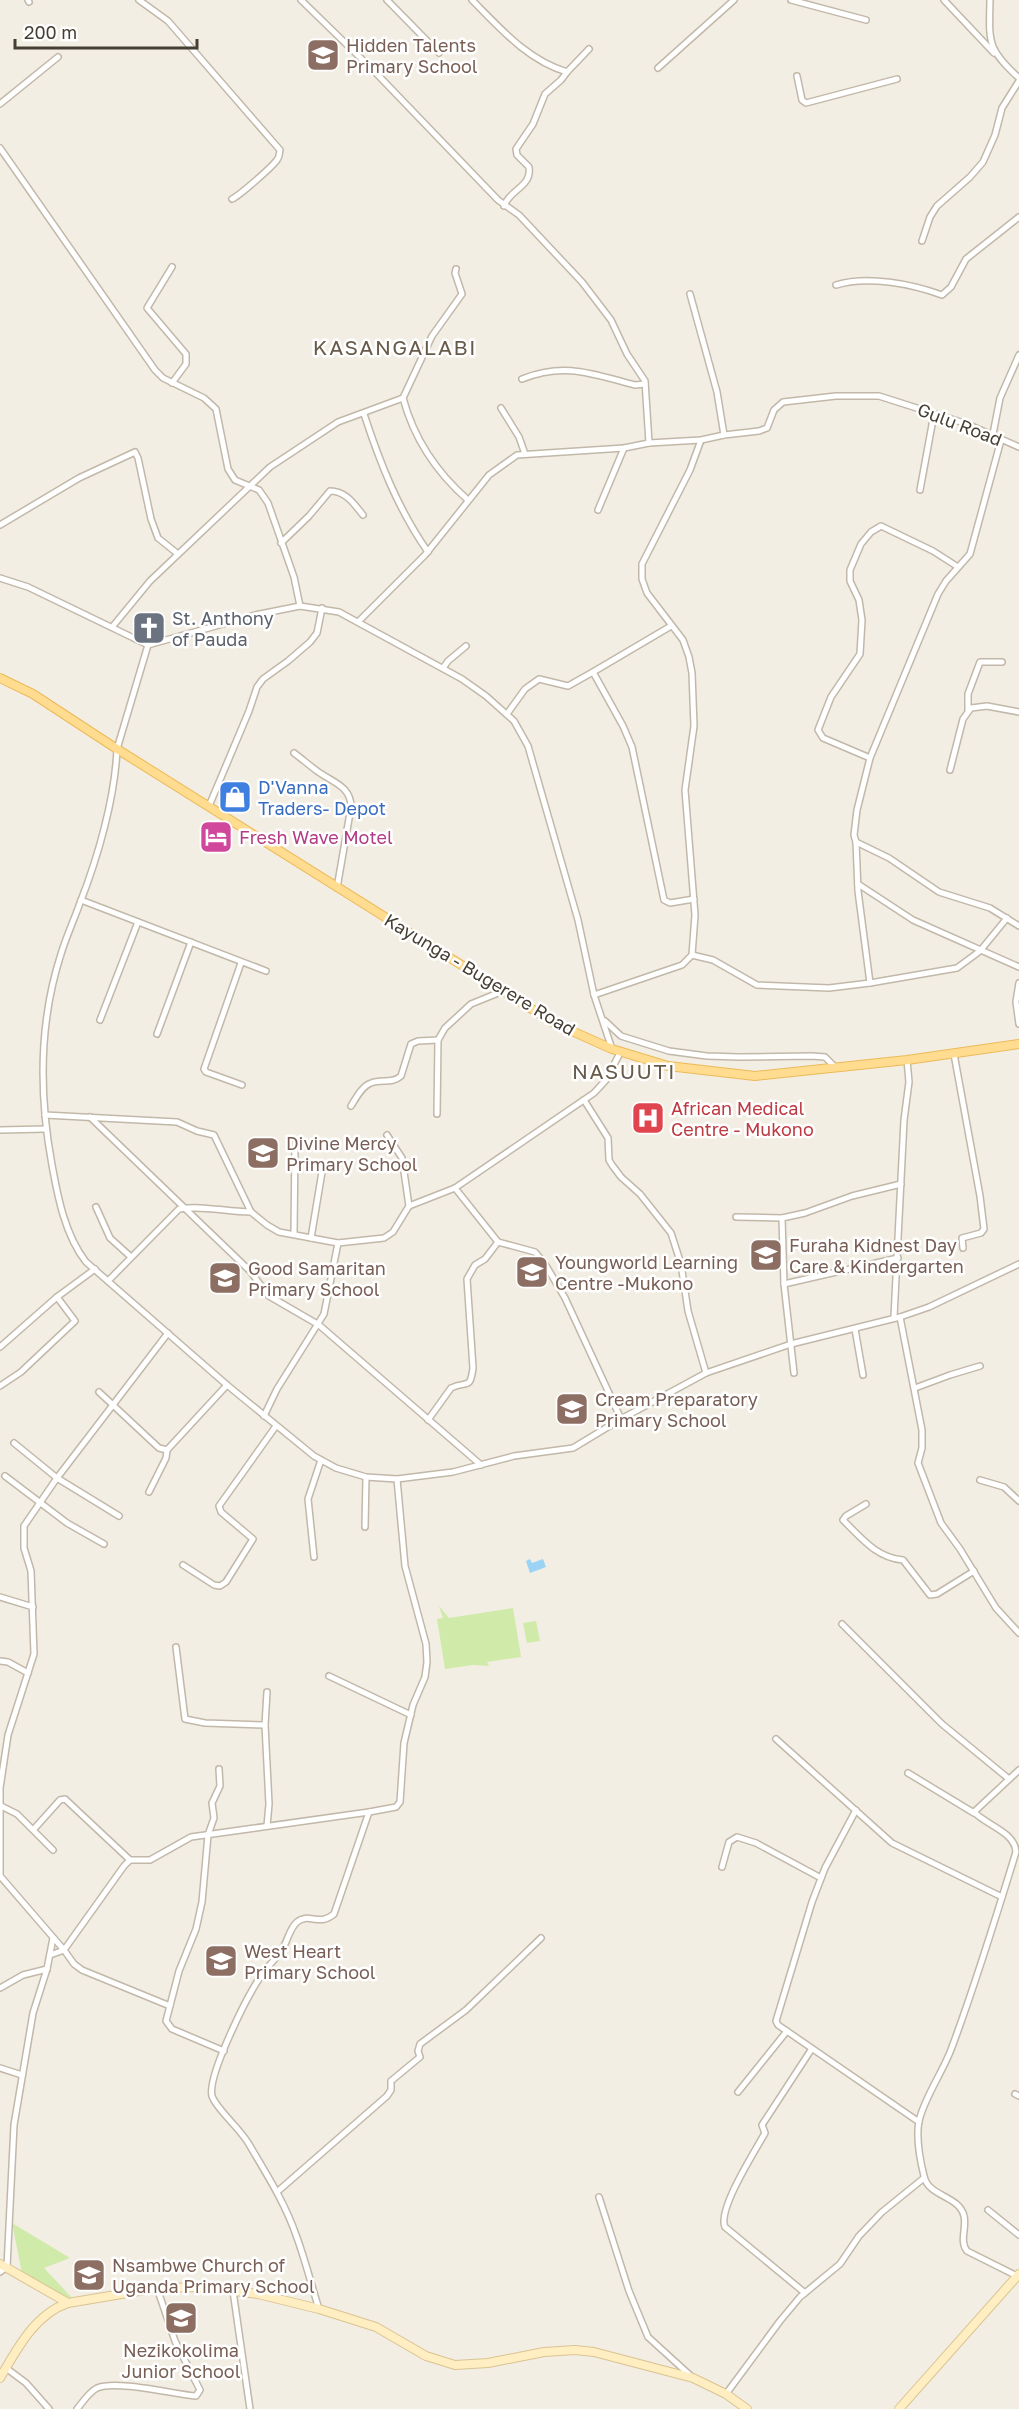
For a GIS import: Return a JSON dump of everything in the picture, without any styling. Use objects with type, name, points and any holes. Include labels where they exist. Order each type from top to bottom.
[{"type":"main road","name":"Kayunga - Bugerere Road","points":[[0,678],[33,694],[554,1023],[616,1050],[668,1066],[755,1076],[908,1060],[1019,1044]]},
{"type":"street","points":[[139,0],[151,11],[168,21],[280,150],[277,160],[247,186],[243,193],[232,199]]},
{"type":"street","points":[[302,0],[504,206],[519,215],[604,309],[645,384],[649,443]]},
{"type":"street","points":[[387,0],[439,53]]},
{"type":"street","points":[[472,0],[499,29],[520,47],[550,67],[567,72]]},
{"type":"street","points":[[658,68],[734,0]]},
{"type":"street","points":[[791,0],[866,20]]},
{"type":"street","points":[[922,241],[930,217],[937,206],[970,177],[983,162],[995,135],[1002,108],[1019,79],[976,37],[944,0]]},
{"type":"street","points":[[990,0],[989,32],[995,54]]},
{"type":"street","points":[[504,206],[508,197],[520,188],[530,175],[529,167],[517,155],[516,149],[533,124],[545,94],[589,49]]},
{"type":"street","points":[[0,104],[58,57]]},
{"type":"street","points":[[797,76],[802,100],[806,103],[897,79]]},
{"type":"street","points":[[0,148],[155,370],[172,383],[204,398],[216,409],[228,469],[235,480],[259,490],[268,503],[294,577],[300,606]]},
{"type":"street","points":[[836,285],[853,280],[874,280],[942,295],[951,286],[966,259],[1019,217]]},
{"type":"street","points":[[172,267],[147,308],[186,354],[186,364],[172,383]]},
{"type":"street","points":[[456,269],[455,273],[462,294],[432,336],[404,398],[415,434],[451,485],[468,500]]},
{"type":"street","points":[[359,621],[428,552],[468,500],[497,468],[517,455],[624,448],[649,443],[701,440],[724,435],[715,384],[690,294]]},
{"type":"street","points":[[993,434],[1000,398],[1019,355]]},
{"type":"street","points":[[522,379],[551,370],[573,369],[635,385],[645,384]]},
{"type":"street","name":"Gulu Road","points":[[724,435],[759,431],[766,428],[774,410],[783,402],[862,395],[900,401],[993,434],[1019,447]]},
{"type":"street","points":[[113,626],[150,581],[270,467],[338,422],[404,398]]},
{"type":"street","points":[[501,408],[519,437],[525,454]]},
{"type":"street","points":[[364,414],[380,462],[399,504],[428,552]]},
{"type":"street","points":[[920,490],[934,414]]},
{"type":"street","points":[[594,995],[681,965],[692,955],[694,899],[685,790],[694,726],[692,673],[683,640],[647,593],[642,579],[642,564],[690,470],[701,440]]},
{"type":"street","points":[[870,983],[854,835],[857,810],[870,758],[938,594],[970,554],[1001,440]]},
{"type":"street","points":[[598,510],[624,448]]},
{"type":"street","points":[[0,525],[79,478],[135,452],[151,519],[158,538],[178,554]]},
{"type":"street","points":[[281,543],[309,516],[330,490],[344,494],[363,515]]},
{"type":"street","points":[[870,758],[823,738],[818,730],[831,697],[860,654],[862,642],[859,600],[850,580],[850,570],[861,544],[871,532],[881,526],[933,551],[958,567]]},
{"type":"street","points":[[0,578],[28,587],[113,626],[148,645],[255,615],[300,606],[339,612],[443,668],[486,696],[519,727],[528,746],[581,930],[594,995],[616,1050],[606,1080],[584,1100],[455,1188],[409,1206],[393,1232],[384,1238],[338,1243],[279,1232],[251,1212],[214,1135],[196,1131],[177,1122],[45,1114]]},
{"type":"street","points":[[209,806],[257,687],[263,679],[288,662],[310,642],[317,633],[322,608]]},
{"type":"street","points":[[507,714],[525,689],[539,679],[548,679],[560,686],[568,686],[671,627]]},
{"type":"street","points":[[148,645],[117,749],[107,811],[81,900],[61,954],[48,1006],[44,1036],[46,1129],[63,1215],[79,1253],[94,1269],[227,1385],[321,1460],[336,1468],[366,1477],[397,1479],[453,1472],[527,1453],[573,1448],[706,1373],[791,1344],[855,1329],[929,1307],[1019,1264]]},
{"type":"street","points":[[443,668],[466,646]]},
{"type":"street","points":[[968,712],[968,694],[980,662],[987,660],[1002,662]]},
{"type":"street","points":[[593,672],[632,747],[664,900],[670,903],[694,899]]},
{"type":"street","points":[[950,770],[963,719],[971,708],[987,706],[1019,712]]},
{"type":"street","points":[[294,753],[318,772],[344,788],[350,796],[351,807],[337,888]]},
{"type":"street","points":[[856,842],[889,858],[939,892],[990,908],[1017,921]]},
{"type":"street","points":[[858,884],[913,920],[1019,967]]},
{"type":"street","points":[[81,900],[266,971]]},
{"type":"street","points":[[692,955],[713,960],[757,985],[829,988],[957,968],[980,951],[1007,918]]},
{"type":"street","points":[[100,1020],[138,922]]},
{"type":"street","points":[[157,1034],[191,942]]},
{"type":"street","points":[[241,963],[204,1069],[206,1072],[243,1085]]},
{"type":"street","points":[[1019,983],[1016,1002],[1019,1024]]},
{"type":"street","points":[[437,1114],[438,1040],[445,1028],[471,1004],[503,991]]},
{"type":"street","points":[[604,1020],[621,1036],[669,1051],[707,1056],[812,1056],[825,1058],[835,1067]]},
{"type":"street","points":[[351,1106],[370,1083],[391,1081],[401,1076],[411,1044],[418,1041],[438,1040]]},
{"type":"street","points":[[954,1054],[984,1229],[981,1233],[962,1239],[963,1248]]},
{"type":"street","points":[[908,1060],[909,1082],[904,1120],[897,1317],[915,1388],[923,1437],[918,1463],[941,1523],[951,1534],[996,1608],[1019,1633]]},
{"type":"street","points":[[584,1100],[608,1138],[609,1160],[612,1165],[621,1177],[640,1194],[671,1233],[681,1264],[688,1311],[706,1373]]},
{"type":"street","points":[[90,1117],[250,1271],[269,1296],[319,1325],[481,1465]]},
{"type":"street","points":[[0,1130],[46,1129]]},
{"type":"street","points":[[387,1135],[402,1158],[409,1206]]},
{"type":"street","points":[[294,1234],[295,1143]]},
{"type":"street","points":[[311,1238],[323,1166]]},
{"type":"street","points":[[736,1217],[782,1218],[806,1214],[852,1196],[901,1184]]},
{"type":"street","points":[[455,1188],[498,1242],[535,1252],[545,1264],[565,1298],[621,1419]]},
{"type":"street","points":[[96,1207],[111,1238],[131,1257]]},
{"type":"street","points":[[108,1281],[175,1211],[207,1207],[232,1212],[251,1212]]},
{"type":"street","points":[[782,1218],[784,1284],[794,1373]]},
{"type":"street","points":[[428,1420],[451,1388],[467,1385],[471,1380],[473,1368],[467,1279],[475,1265],[485,1259],[498,1242]]},
{"type":"street","points":[[264,1416],[277,1389],[319,1325],[326,1307],[338,1243]]},
{"type":"street","points":[[784,1284],[898,1258]]},
{"type":"street","points":[[0,1347],[57,1297],[94,1269]]},
{"type":"street","points":[[0,1386],[21,1372],[75,1321],[57,1297]]},
{"type":"street","points":[[855,1329],[863,1375]]},
{"type":"street","points":[[168,1333],[57,1478],[24,1526],[22,1536],[31,1571],[34,1654],[8,1735],[0,1788],[2,1806],[0,1877],[74,1964],[82,1970],[170,2006]]},
{"type":"street","points":[[915,1388],[980,1366]]},
{"type":"street","points":[[149,1492],[166,1458],[167,1450],[227,1385]]},
{"type":"street","points":[[99,1392],[159,1448],[167,1450]]},
{"type":"street","points":[[183,1565],[214,1585],[220,1586],[226,1582],[253,1539],[221,1512],[219,1506],[276,1426]]},
{"type":"street","points":[[14,1443],[57,1478],[119,1516]]},
{"type":"street","points":[[314,1557],[308,1499],[321,1460]]},
{"type":"street","points":[[5,1476],[67,1523],[104,1544]]},
{"type":"street","points":[[365,1527],[366,1477]]},
{"type":"street","points":[[50,1955],[64,1950],[123,1866],[130,1860],[150,1860],[183,1839],[369,1812],[396,1806],[400,1802],[404,1743],[411,1715],[425,1677],[427,1662],[426,1644],[405,1566],[397,1479]]},
{"type":"street","points":[[980,1480],[1004,1487],[1019,1500]]},
{"type":"street","points":[[867,1504],[843,1520],[875,1551],[886,1557],[903,1560],[930,1595],[938,1594],[974,1571]]},
{"type":"street","points":[[0,1597],[33,1607]]},
{"type":"street","points":[[842,1624],[942,1724],[1009,1779]]},
{"type":"street","points":[[176,1647],[185,1719],[265,1725]]},
{"type":"street","points":[[0,1661],[8,1662],[28,1673]]},
{"type":"street","points":[[329,1676],[411,1715]]},
{"type":"street","points":[[267,1692],[265,1725],[269,1804],[267,1826]]},
{"type":"street","points":[[208,1722],[208,1730]]},
{"type":"street","points":[[776,1739],[896,1845],[1002,1897]]},
{"type":"street","points":[[219,1769],[220,1786],[212,1803],[214,1818],[208,1836],[202,1902],[196,1929],[179,1971],[166,2021],[168,2026],[224,2051]]},
{"type":"street","points":[[974,1813],[1019,1771]]},
{"type":"street","points":[[899,2409],[1018,2275],[967,2251],[964,2247],[962,2211],[952,2201],[931,2188],[924,2178],[919,2122],[951,2050],[1002,1897],[1016,1852],[1015,1845],[1011,1839],[974,1813],[909,1773]]},
{"type":"street","points":[[34,1829],[60,1800],[65,1799],[130,1860]]},
{"type":"street","points":[[2,1806],[17,1814],[52,1850]]},
{"type":"street","points":[[856,1810],[821,1878],[776,2014],[778,2025],[811,2050],[919,2122]]},
{"type":"street","points":[[319,2308],[296,2234],[277,2192],[243,2133],[215,2102],[211,2094],[213,2081],[224,2051],[259,1978],[283,1948],[293,1927],[305,1918],[321,1921],[334,1914],[369,1812]]},
{"type":"street","points":[[722,1867],[729,1842],[737,1837],[756,1843],[821,1878]]},
{"type":"street","points":[[53,1938],[47,1969],[33,2013],[14,2126],[2,2268],[68,2302]]},
{"type":"street","points":[[277,2192],[387,2096],[392,2090],[391,2081],[420,2057],[418,2051],[420,2044],[466,2010],[541,1938]]},
{"type":"street","points":[[0,1988],[23,1975],[47,1969]]},
{"type":"street","points":[[738,2092],[787,2031]]},
{"type":"street","points":[[805,2293],[725,2227],[722,2222],[723,2213],[741,2174],[765,2133],[762,2125],[811,2050]]},
{"type":"street","points":[[0,2068],[22,2075]]},
{"type":"street","points":[[726,2394],[780,2320],[805,2293],[840,2264],[859,2236],[882,2212],[924,2178]]},
{"type":"street","points":[[599,2197],[648,2337],[693,2378]]},
{"type":"street","points":[[988,2210],[1019,2235]]},
{"type":"street","points":[[0,2378],[28,2334],[44,2317],[59,2306],[68,2302],[157,2288],[204,2287],[258,2294],[319,2308],[376,2327],[426,2356],[448,2364],[469,2365],[544,2352],[575,2350],[614,2357],[693,2378],[726,2394],[747,2409]]},
{"type":"street","points":[[77,2409],[96,2388],[108,2386],[142,2388],[196,2396],[199,2394],[201,2390],[175,2341],[157,2288]]},
{"type":"street","points":[[233,2291],[250,2409]]},
{"type":"street","points":[[6,2368],[27,2383],[49,2409]]},
{"type":"green space","points":[[439,1606],[449,1618],[513,1608],[521,1657],[487,1662],[489,1666],[473,1665],[445,1669],[437,1619],[443,1618]]},
{"type":"green space","points":[[536,1621],[540,1641],[527,1643],[523,1623]]},
{"type":"green space","points":[[12,2223],[70,2258],[44,2268],[72,2298],[65,2298],[22,2273]]},
{"type":"water","points":[[530,1559],[532,1563],[543,1559],[546,1567],[530,1573],[526,1561]]},
{"type":"place","name":"Hidden Talents Primary School","points":[[323,55]]},
{"type":"place","name":"St. Anthony of Pauda","points":[[149,628]]},
{"type":"place","name":"D'Vanna Traders- Depot","points":[[235,797]]},
{"type":"place","name":"Fresh Wave Motel","points":[[216,837]]},
{"type":"place","name":"African Medical Centre - Mukono","points":[[648,1118]]},
{"type":"place","name":"Divine Mercy Primary School","points":[[263,1153]]},
{"type":"place","name":"Furaha Kidnest Day Care & Kindergarten","points":[[766,1255]]},
{"type":"place","name":"Youngworld Learning Centre -Mukono","points":[[532,1272]]},
{"type":"place","name":"Good Samaritan Primary School","points":[[225,1278]]},
{"type":"place","name":"Cream Preparatory Primary School","points":[[572,1409]]},
{"type":"place","name":"West Heart Primary School","points":[[221,1961]]},
{"type":"place","name":"Nsambwe Church of Uganda Primary School","points":[[89,2275]]},
{"type":"place","name":"Nezikokolima Junior School","points":[[181,2318]]},
{"type":"district","name":"KASANGALABI","points":[[395,347]]},
{"type":"district","name":"NASUUTI","points":[[624,1071]]}]
